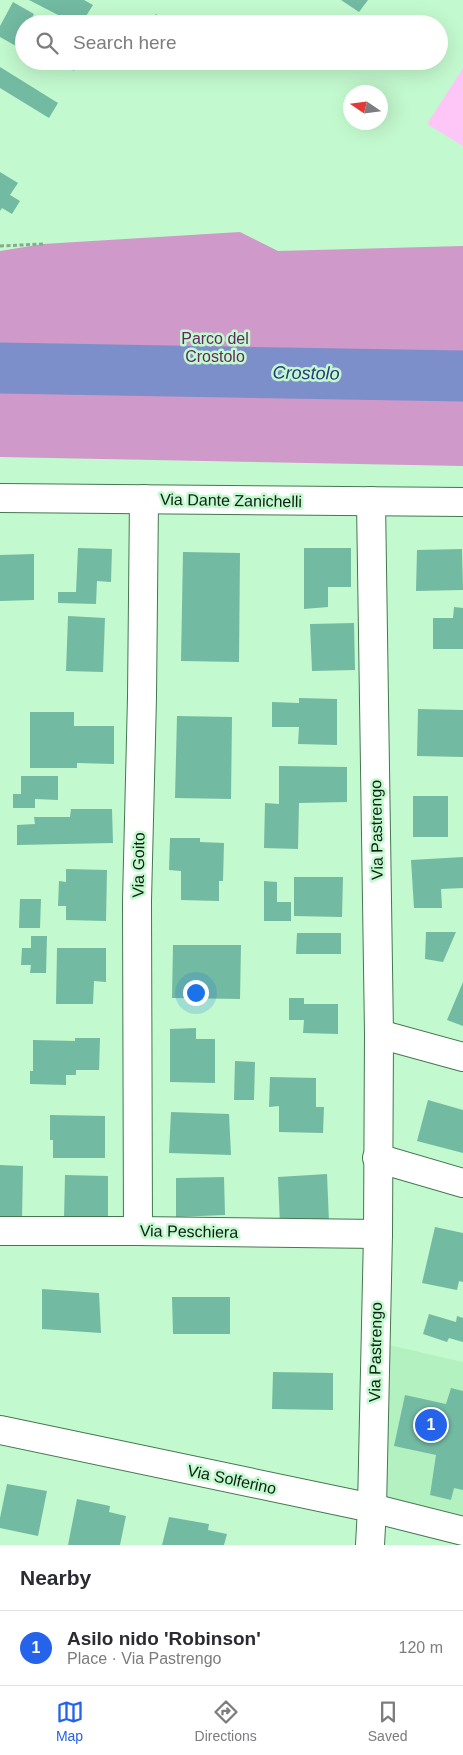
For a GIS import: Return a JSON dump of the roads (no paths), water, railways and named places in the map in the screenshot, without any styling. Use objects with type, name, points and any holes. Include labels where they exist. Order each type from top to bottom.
[{"type":"street","name":"Via Dante Zanichelli","points":[[0,498],[463,502]]},
{"type":"street","name":"Via Goito","points":[[138,1231],[137,902],[144,499]]},
{"type":"street","name":"Via Pastrengo","points":[[370,1545],[378,1234],[379,1034],[371,501]]},
{"type":"street","points":[[379,1034],[463,1057]]},
{"type":"street","points":[[377,1158],[463,1183]]},
{"type":"street","name":"Via Peschiera","points":[[0,1231],[378,1234]]},
{"type":"street","name":"Via Solferino","points":[[0,1430],[372,1508],[463,1531]]},
{"type":"waterway","name":"Crostolo","points":[[0,368],[463,376]]},
{"type":"place","name":"Asilo nido 'Robinson'","points":[[431,1425]]},
{"type":"park label","name":"Parco del Crostolo","points":[[215,347]]}]
